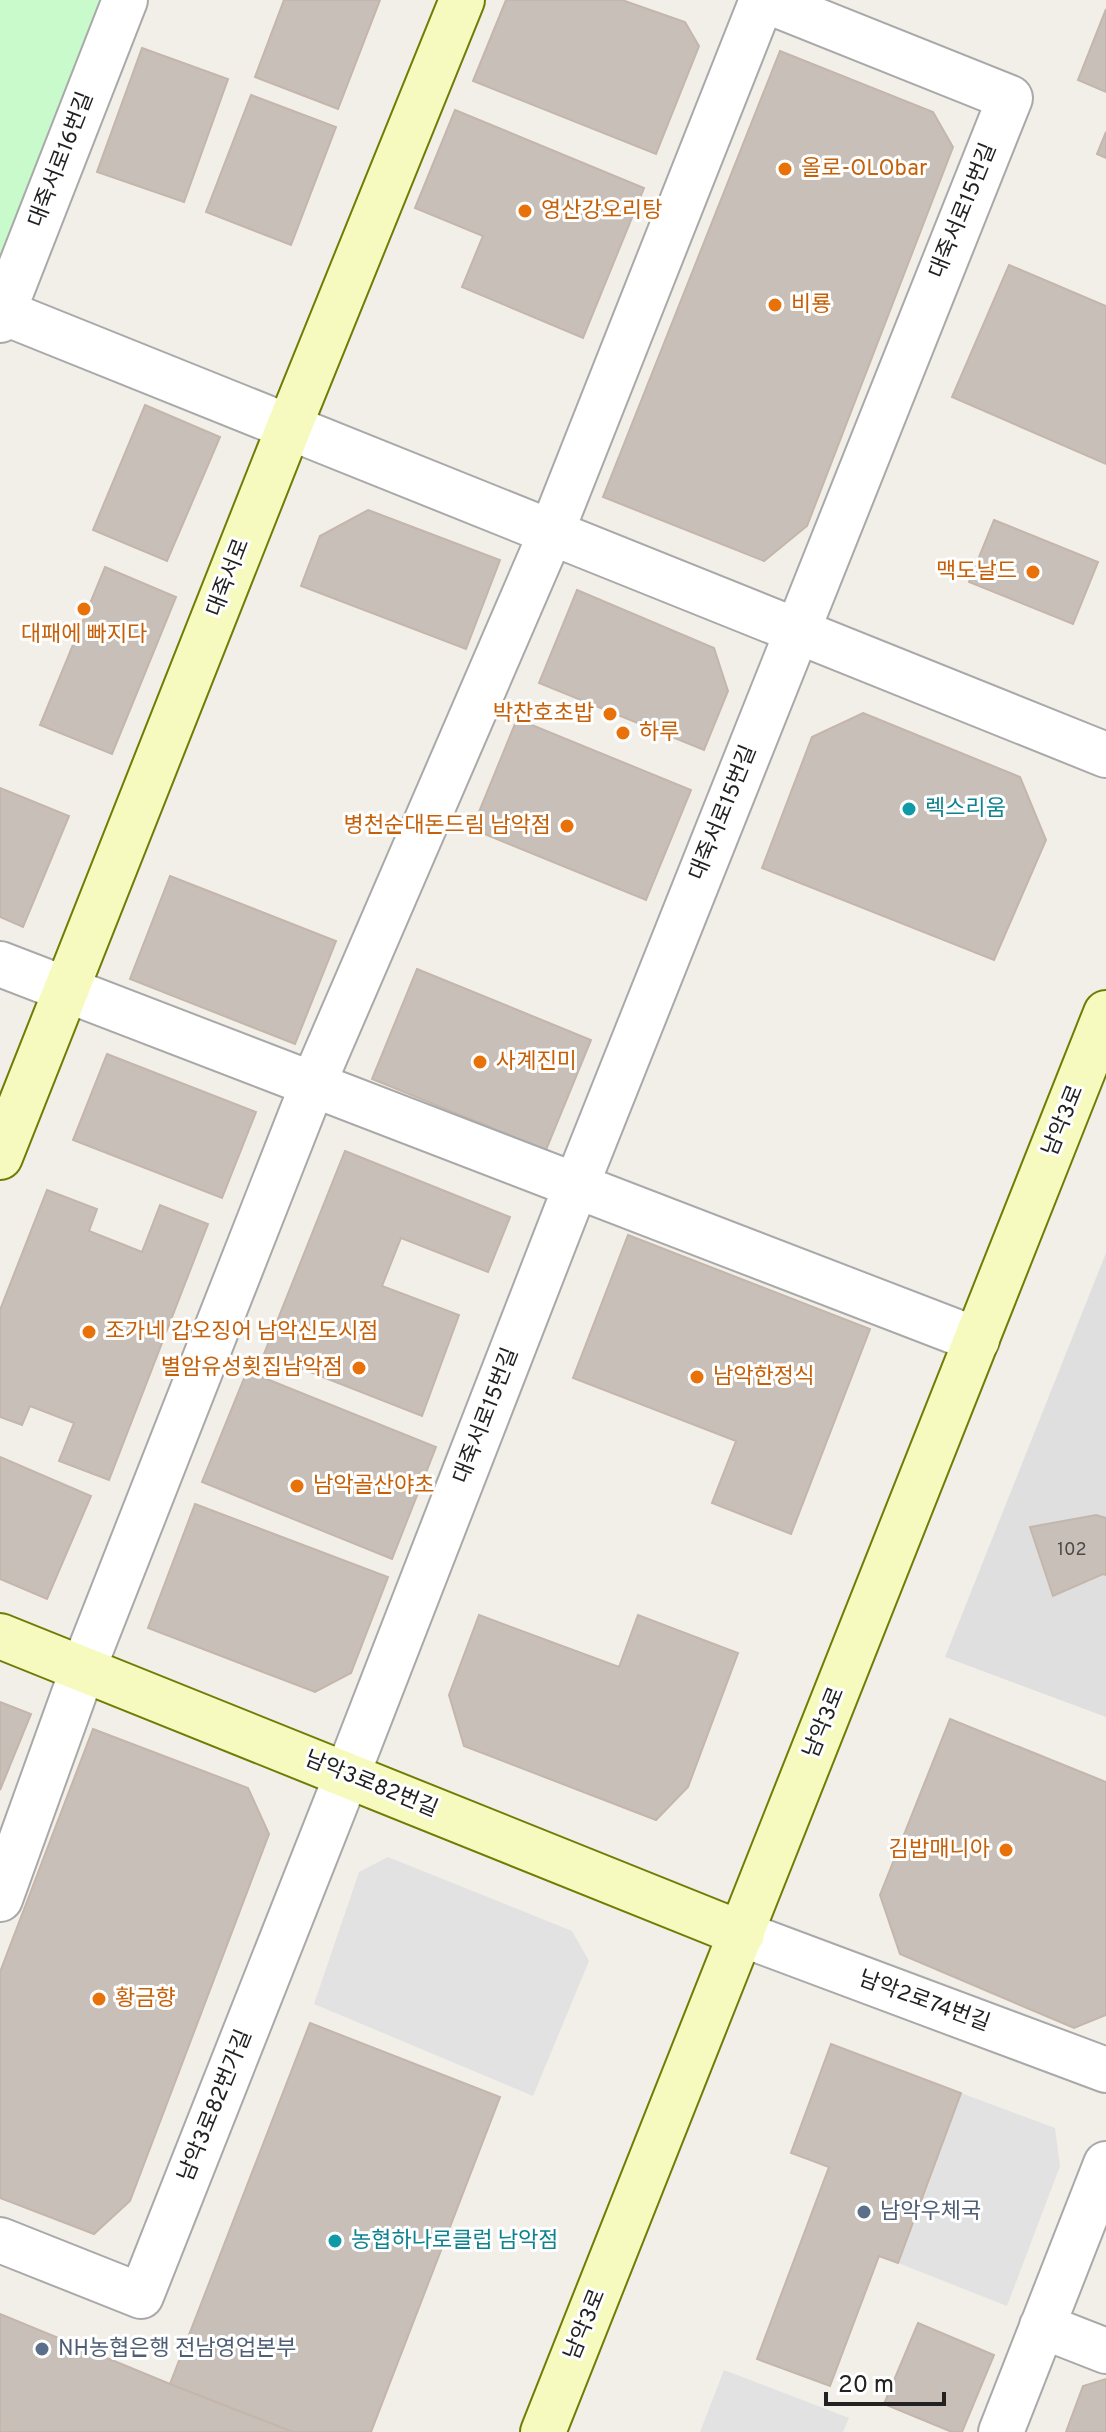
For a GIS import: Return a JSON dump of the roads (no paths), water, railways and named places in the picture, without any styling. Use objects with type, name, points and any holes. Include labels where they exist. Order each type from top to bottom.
[{"type":"street","name":"대죽서로16번길","points":[[1,314],[125,0]]},
{"type":"street","name":"대죽서로","points":[[0,1157],[462,0]]},
{"type":"street","points":[[0,1899],[83,1669],[313,1084],[551,533],[764,0]]},
{"type":"street","name":"대죽서로15번길","points":[[347,1775],[576,1186],[1010,98],[764,0]]},
{"type":"street","points":[[1,314],[1106,755]]},
{"type":"street","points":[[0,964],[977,1340]]},
{"type":"street","name":"남악3로","points":[[543,2432],[1106,1013]]},
{"type":"street","name":"남악3로82번길","points":[[0,1636],[742,1934]]},
{"type":"street","name":"남악3로82번가길","points":[[0,2240],[141,2296],[347,1775]]},
{"type":"street","name":"남악2로74번길","points":[[742,1934],[1106,2070]]},
{"type":"street","points":[[1001,2432],[1106,2164]]},
{"type":"street","points":[[1042,2326],[1106,2351]]},
{"type":"place","name":"올로-OLObar","points":[[785,169]]},
{"type":"place","name":"영산강오리탕","points":[[525,211]]},
{"type":"place","name":"비룡","points":[[775,305]]},
{"type":"place","name":"맥도날드","points":[[1033,572]]},
{"type":"place","name":"대패에 빠지다","points":[[84,609]]},
{"type":"place","name":"박찬호초밥","points":[[610,714]]},
{"type":"place","name":"하루","points":[[623,733]]},
{"type":"place","name":"렉스리움","points":[[909,809]]},
{"type":"place","name":"병천순대돈드림 남악점","points":[[567,826]]},
{"type":"place","name":"사계진미","points":[[480,1062]]},
{"type":"place","name":"조가네 갑오징어 남악신도시점","points":[[89,1332]]},
{"type":"place","name":"별암유성횟집남악점","points":[[359,1368]]},
{"type":"place","name":"남악한정식","points":[[697,1377]]},
{"type":"place","name":"남악골산야초","points":[[297,1486]]},
{"type":"place","name":"김밥매니아","points":[[1006,1850]]},
{"type":"place","name":"황금향","points":[[99,1999]]},
{"type":"place","name":"남악우체국","points":[[864,2212]]},
{"type":"place","name":"농협하나로클럽 남악점","points":[[335,2241]]},
{"type":"place","name":"NH농협은행 전남영업본부","points":[[42,2349]]}]
